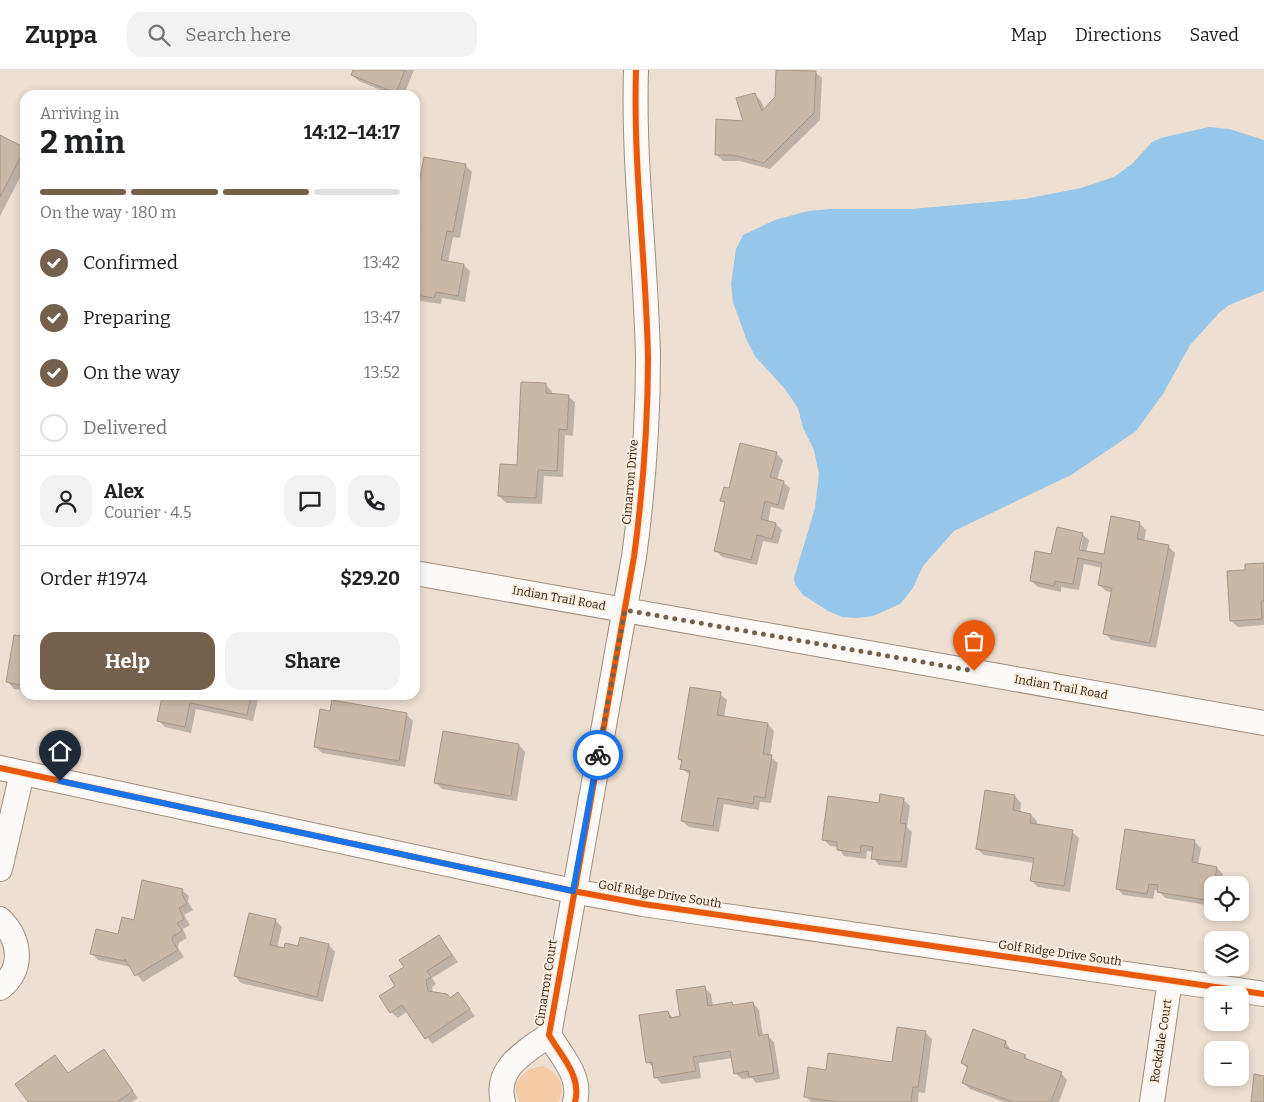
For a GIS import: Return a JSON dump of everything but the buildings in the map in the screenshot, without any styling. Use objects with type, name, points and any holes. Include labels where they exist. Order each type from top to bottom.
[{"type":"street","name":"Cimarron Drive","points":[[573,891],[625,610],[641,504],[646,427],[645,300],[635,144],[636,70]]},
{"type":"street","name":"Indian Trail Road","points":[[420,574],[1264,723]]},
{"type":"street","name":"Golf Ridge Drive South","points":[[11,771],[573,891],[643,904],[1264,994]]},
{"type":"street","points":[[0,869],[11,771]]},
{"type":"street","name":"Cimarron Court","points":[[573,891],[549,1035],[575,1078],[577,1088],[575,1102]]},
{"type":"street","points":[[0,919],[13,937],[17,952],[16,967],[12,978],[0,988]]},
{"type":"street","name":"Rockdale Court","points":[[1152,1102],[1170,980]]},
{"type":"street","name":"Cimarron Court","points":[[503,1102],[500,1090],[502,1078],[511,1064],[549,1035]]},
{"type":"shaded area","points":[[543,1066],[553,1072],[560,1080],[562,1090],[558,1102],[520,1102],[516,1089],[520,1078],[524,1073]]},
{"type":"water","points":[[1209,127],[1229,129],[1264,140],[1264,291],[1229,305],[1220,312],[1190,345],[1163,394],[1136,431],[1071,475],[954,531],[923,566],[913,588],[900,604],[873,616],[842,617],[828,611],[803,595],[795,584],[794,578],[815,508],[819,474],[814,450],[803,428],[798,408],[785,389],[755,356],[747,341],[733,302],[731,284],[736,249],[743,235],[775,220],[808,211],[830,209],[911,209],[1025,199],[1081,188],[1114,177],[1132,164],[1152,142],[1161,138]]},
{"type":"cycle path","points":[[575,1102],[576,1084],[573,1075],[549,1035],[634,557],[646,432],[648,357],[636,142],[636,70]]},
{"type":"cycle path","points":[[0,768],[573,891],[643,904],[1264,994]]},
{"type":"way so far","points":[[598,755],[625,610],[974,671]]},
{"type":"route","points":[[60,781],[573,891],[598,755]]}]
